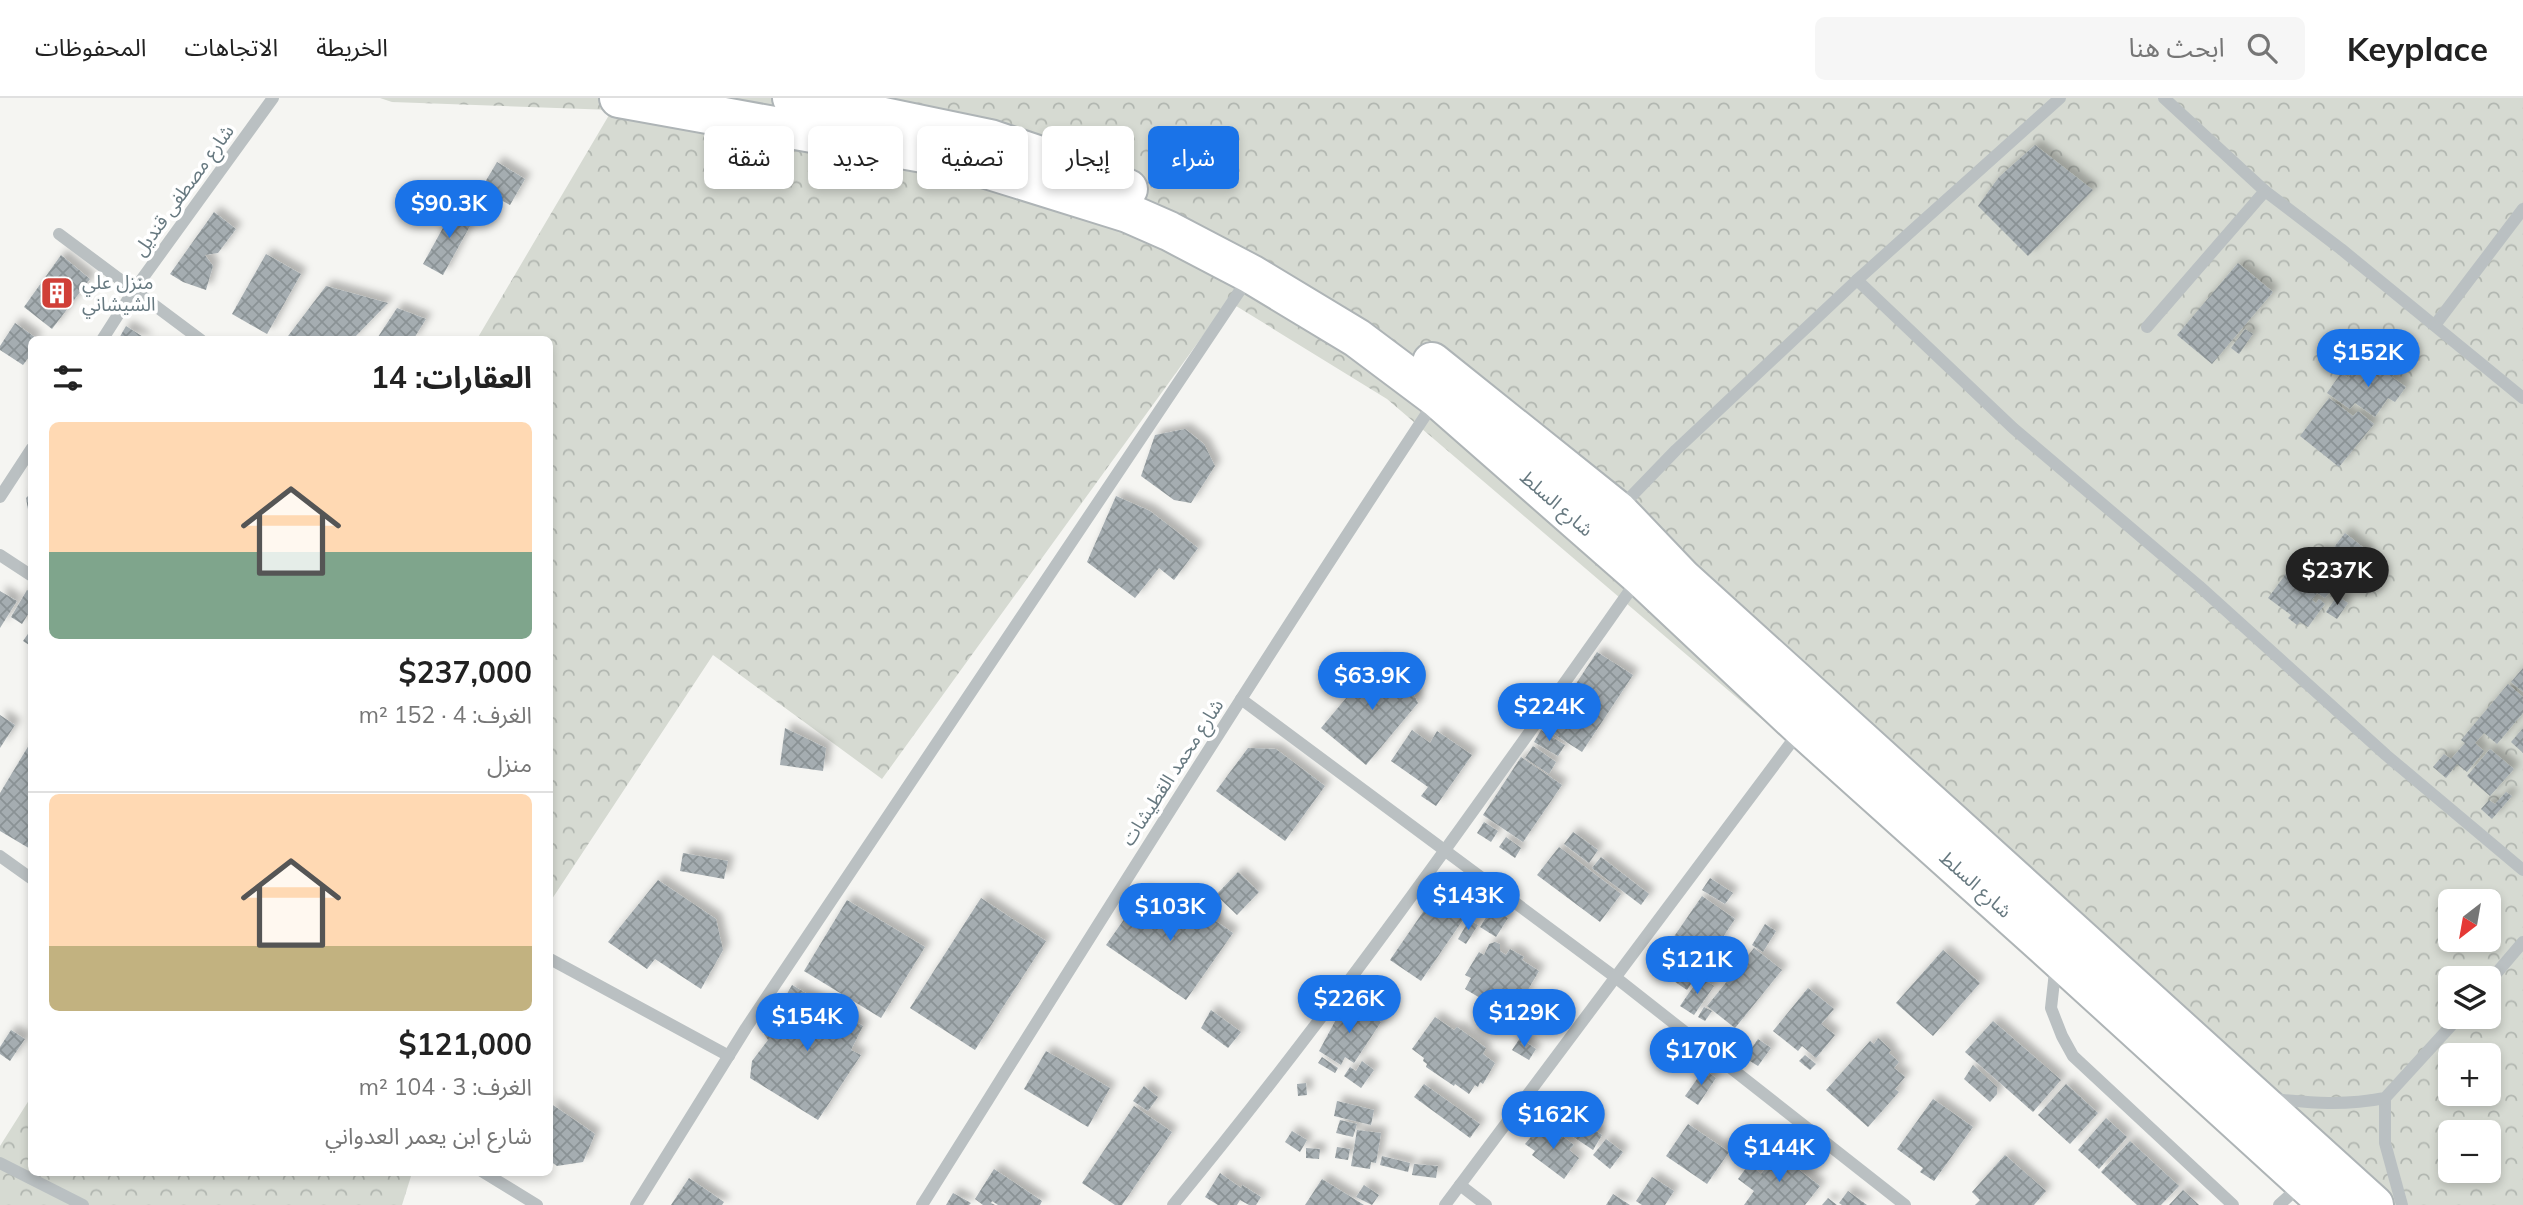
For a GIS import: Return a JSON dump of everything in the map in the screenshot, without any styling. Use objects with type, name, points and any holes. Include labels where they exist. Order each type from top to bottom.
[{"type":"main road","name":"شارع السلط","points":[[619,98],[978,165],[1128,214],[1169,231],[1251,274],[1357,338],[1437,398],[1640,576],[1802,728],[2056,956],[2304,1197]]},
{"type":"main road","name":"شارع السلط","points":[[792,98],[990,139],[1067,165],[1196,218],[1322,288],[1435,364],[1618,511],[1682,578],[2374,1205]]},
{"type":"street","name":"شارع مصطفى قنديل","points":[[105,336],[134,290],[273,98]]},
{"type":"street","points":[[1618,511],[1676,450],[1857,280],[2060,98]]},
{"type":"street","points":[[2164,98],[2265,191],[2342,249],[2523,398]]},
{"type":"street","points":[[2147,327],[2265,191]]},
{"type":"street","points":[[2435,325],[2523,209]]},
{"type":"street","points":[[60,234],[196,336]]},
{"type":"street","points":[[636,1205],[729,1056],[1251,274]]},
{"type":"street","points":[[1857,280],[2013,428],[2199,586],[2386,755],[2523,870]]},
{"type":"street","name":"شارع محمد القطيشات","points":[[922,1205],[1117,892],[1437,398]]},
{"type":"street","points":[[0,497],[28,454]]},
{"type":"street","points":[[0,555],[28,573]]},
{"type":"street","points":[[1174,1205],[1326,1013],[1640,576]]},
{"type":"street","points":[[1241,699],[1615,977],[1905,1205]]},
{"type":"street","points":[[1445,1205],[1802,728]]},
{"type":"street","points":[[0,856],[28,876]]},
{"type":"street","points":[[2501,968],[2523,942]]},
{"type":"street","points":[[2056,956],[2051,1008],[2073,1056],[2233,1205]]},
{"type":"street","points":[[553,960],[729,1056]]},
{"type":"street","points":[[2254,1097],[2340,1105],[2385,1098],[2448,1029]]},
{"type":"street","points":[[2385,1098],[2385,1143],[2402,1205]]},
{"type":"street","points":[[0,1163],[83,1205]]},
{"type":"street","points":[[490,1176],[537,1205]]},
{"type":"street","points":[[1460,1185],[1486,1205]]},
{"type":"green space","points":[[380,98],[2523,98],[2523,1205],[2331,1205],[1387,399],[1228,301],[882,779],[713,655],[553,897],[553,336],[479,336],[612,110],[392,102]]},
{"type":"green space","points":[[28,1102],[28,1176],[411,1176],[402,1205],[0,1205],[0,1146]]},
{"type":"building","points":[[2035,145],[2093,190],[2028,256],[1978,206],[1999,177]]},
{"type":"building","points":[[497,162],[525,179],[510,205],[481,189]]},
{"type":"building","points":[[455,206],[475,217],[443,275],[423,264]]},
{"type":"building","points":[[214,212],[236,229],[218,253],[205,255],[213,266],[206,290],[170,274]]},
{"type":"building","points":[[266,254],[301,274],[267,334],[232,314]]},
{"type":"building","name":"منزل علي الشيشاني","points":[[61,255],[90,279],[52,329],[24,307]]},
{"type":"building","points":[[2238,263],[2273,292],[2212,364],[2177,335]]},
{"type":"building","points":[[326,286],[388,303],[356,336],[288,336]]},
{"type":"building","points":[[397,308],[426,319],[415,336],[379,336]]},
{"type":"building","points":[[15,323],[33,336],[28,336],[28,358],[23,365],[0,350]]},
{"type":"building","points":[[126,326],[142,336],[120,336]]},
{"type":"building","points":[[2245,329],[2253,334],[2239,354],[2231,348]]},
{"type":"building","points":[[2364,339],[2376,348],[2358,372],[2346,363]]},
{"type":"building","points":[[2388,360],[2398,368],[2392,377],[2406,387],[2395,402],[2388,398],[2375,417],[2355,403],[2350,409],[2327,393],[2341,373],[2348,378],[2353,371],[2364,378],[2370,368],[2378,374]]},
{"type":"building","points":[[2329,398],[2353,416],[2358,411],[2374,424],[2339,467],[2300,436]]},
{"type":"building","points":[[1185,429],[1204,444],[1215,466],[1191,503],[1174,500],[1141,476],[1155,435]]},
{"type":"building","points":[[1116,496],[1150,511],[1198,548],[1174,580],[1159,568],[1135,598],[1087,562]]},
{"type":"building","points":[[2345,533],[2369,552],[2338,593],[2332,589],[2325,598],[2317,593],[2312,600],[2316,603],[2319,599],[2325,604],[2308,627],[2300,622],[2297,625],[2288,618],[2291,615],[2268,598],[2300,555],[2310,562],[2320,549],[2328,555]]},
{"type":"building","points":[[0,591],[17,601],[0,628]]},
{"type":"building","points":[[28,591],[28,614],[22,624],[11,617]]},
{"type":"building","points":[[2337,596],[2348,603],[2337,619],[2326,612]]},
{"type":"building","points":[[1597,652],[1633,675],[1582,752],[1546,729]]},
{"type":"building","points":[[1378,660],[1389,664],[1405,678],[1418,703],[1366,765],[1321,728]]},
{"type":"building","points":[[2523,668],[2523,692],[2511,682]]},
{"type":"building","points":[[2508,684],[2523,697],[2523,713],[2497,744],[2484,733],[2475,743],[2484,751],[2467,772],[2457,764],[2446,778],[2433,767],[2444,754],[2451,759],[2465,743],[2461,740]]},
{"type":"building","points":[[0,715],[15,725],[0,748]]},
{"type":"building","points":[[785,728],[826,748],[823,771],[780,765]]},
{"type":"building","points":[[2523,728],[2523,753],[2511,742]]},
{"type":"building","points":[[1412,730],[1430,743],[1437,731],[1472,755],[1436,806],[1421,796],[1428,787],[1391,761]]},
{"type":"building","points":[[1541,730],[1565,745],[1558,756],[1534,742]]},
{"type":"building","points":[[1533,746],[1556,762],[1549,774],[1525,758]]},
{"type":"building","points":[[28,747],[28,848],[0,831],[0,793]]},
{"type":"building","points":[[1248,748],[1276,749],[1325,786],[1285,841],[1216,791]]},
{"type":"building","points":[[2490,749],[2514,769],[2490,796],[2467,776]]},
{"type":"building","points":[[1521,757],[1562,785],[1523,842],[1483,815]]},
{"type":"building","points":[[2506,792],[2512,796],[2492,819],[2481,809],[2489,800],[2495,804]]},
{"type":"building","points":[[1484,822],[1498,831],[1491,842],[1477,833]]},
{"type":"building","points":[[1573,832],[1598,850],[1589,863],[1564,844]]},
{"type":"building","points":[[1506,837],[1521,848],[1515,858],[1499,847]]},
{"type":"building","points":[[1559,847],[1621,894],[1600,922],[1537,875]]},
{"type":"building","points":[[683,853],[728,861],[724,879],[680,871]]},
{"type":"building","points":[[1601,857],[1649,894],[1641,905],[1592,868]]},
{"type":"building","points":[[1238,872],[1259,892],[1237,915],[1216,895]]},
{"type":"building","points":[[1710,878],[1733,893],[1725,904],[1702,890]]},
{"type":"building","points":[[658,880],[716,919],[723,950],[701,989],[655,959],[647,969],[608,942]]},
{"type":"building","points":[[1144,891],[1184,919],[1194,906],[1233,933],[1186,1000],[1106,945]]},
{"type":"building","points":[[1434,896],[1465,917],[1421,981],[1390,960]]},
{"type":"building","points":[[1702,896],[1735,919],[1687,990],[1653,967]]},
{"type":"building","points":[[981,898],[1046,941],[975,1050],[910,1008]]},
{"type":"building","points":[[847,900],[925,947],[881,1018],[804,971]]},
{"type":"building","points":[[1492,908],[1508,918],[1496,937],[1480,927]]},
{"type":"building","points":[[1469,920],[1478,925],[1466,944],[1458,939]]},
{"type":"building","points":[[1765,924],[1776,931],[1763,952],[1752,945]]},
{"type":"building","points":[[1489,944],[1500,944],[1500,951],[1506,955],[1510,949],[1539,971],[1512,1017],[1465,989],[1471,978],[1465,975],[1479,952],[1484,955]]},
{"type":"building","points":[[1754,948],[1782,970],[1735,1028],[1707,1006]]},
{"type":"building","points":[[1943,950],[1980,983],[1933,1036],[1896,1003]]},
{"type":"building","points":[[1700,977],[1714,986],[1694,1015],[1680,1006]]},
{"type":"building","points":[[792,985],[863,1026],[851,1050],[861,1055],[818,1120],[750,1078],[752,1061],[768,1040],[764,1034]]},
{"type":"building","points":[[1808,988],[1834,1009],[1821,1024],[1835,1035],[1816,1058],[1802,1046],[1798,1051],[1773,1031]]},
{"type":"building","points":[[1547,999],[1564,1010],[1557,1022],[1540,1011]]},
{"type":"building","points":[[1350,1003],[1381,1022],[1354,1063],[1345,1057],[1341,1065],[1319,1051],[1339,1014]]},
{"type":"building","points":[[1704,1007],[1712,1011],[1705,1021],[1698,1017]]},
{"type":"building","points":[[1211,1010],[1241,1032],[1228,1048],[1201,1028]]},
{"type":"building","points":[[1435,1017],[1454,1030],[1457,1027],[1486,1048],[1483,1054],[1495,1063],[1483,1084],[1480,1082],[1478,1087],[1475,1085],[1469,1094],[1426,1067],[1424,1058],[1412,1049]]},
{"type":"building","points":[[1993,1021],[2061,1080],[2033,1112],[1965,1052]]},
{"type":"building","points":[[11,1030],[25,1039],[10,1061],[0,1054],[0,1047]]},
{"type":"building","points":[[1520,1038],[1536,1049],[1529,1060],[1512,1050]]},
{"type":"building","points":[[1878,1038],[1899,1062],[1894,1068],[1905,1077],[1895,1089],[1899,1092],[1868,1127],[1826,1090],[1870,1041],[1874,1044]]},
{"type":"building","points":[[1758,1039],[1771,1048],[1758,1066],[1745,1058]]},
{"type":"building","points":[[1046,1051],[1110,1088],[1088,1127],[1024,1089]]},
{"type":"building","points":[[1805,1055],[1816,1064],[1810,1070],[1799,1061]]},
{"type":"building","points":[[1322,1057],[1338,1068],[1335,1073],[1318,1063]]},
{"type":"building","points":[[1362,1061],[1374,1070],[1361,1088],[1344,1076],[1350,1067],[1356,1071]]},
{"type":"building","points":[[1973,1065],[1997,1087],[1997,1094],[1990,1102],[1964,1079]]},
{"type":"building","points":[[1704,1069],[1716,1078],[1698,1105],[1685,1096]]},
{"type":"building","points":[[1306,1083],[1307,1095],[1298,1096],[1297,1084]]},
{"type":"building","points":[[1424,1084],[1480,1124],[1470,1138],[1414,1097]]},
{"type":"building","points":[[2066,1084],[2098,1113],[2070,1144],[2038,1115]]},
{"type":"building","points":[[1144,1086],[1158,1097],[1148,1111],[1133,1101]]},
{"type":"building","points":[[1933,1099],[1973,1127],[1934,1181],[1920,1172],[1923,1168],[1897,1149]]},
{"type":"building","points":[[1337,1101],[1374,1110],[1371,1125],[1334,1116]]},
{"type":"building","points":[[553,1105],[595,1134],[583,1162],[557,1166],[553,1163]]},
{"type":"building","points":[[1134,1106],[1172,1132],[1122,1205],[1115,1205],[1082,1183]]},
{"type":"building","points":[[2106,1118],[2127,1137],[2099,1169],[2078,1150]]},
{"type":"building","points":[[1340,1120],[1357,1124],[1353,1137],[1336,1133]]},
{"type":"building","points":[[1581,1122],[1602,1135],[1593,1150],[1572,1136]]},
{"type":"building","points":[[1688,1124],[1729,1152],[1707,1184],[1666,1156]]},
{"type":"building","points":[[1548,1125],[1574,1145],[1569,1150],[1579,1158],[1564,1179],[1532,1155],[1535,1151],[1525,1144],[1535,1132],[1540,1135]]},
{"type":"building","points":[[1357,1130],[1381,1133],[1376,1163],[1371,1162],[1370,1169],[1351,1166]]},
{"type":"building","points":[[1292,1131],[1307,1140],[1300,1152],[1285,1142]]},
{"type":"building","points":[[1606,1139],[1623,1152],[1610,1169],[1593,1155]]},
{"type":"building","points":[[2130,1141],[2179,1186],[2161,1205],[2137,1205],[2101,1172]]},
{"type":"building","points":[[1337,1147],[1350,1149],[1348,1160],[1335,1158]]},
{"type":"building","points":[[1306,1148],[1320,1149],[1319,1159],[1306,1158]]},
{"type":"building","points":[[1777,1153],[1820,1186],[1805,1205],[1744,1205],[1754,1191],[1738,1179],[1749,1164],[1761,1174]]},
{"type":"building","points":[[2005,1155],[2046,1191],[2034,1205],[1975,1205],[1980,1200],[1972,1192]]},
{"type":"building","points":[[1382,1156],[1410,1163],[1408,1172],[1380,1165]]},
{"type":"building","points":[[1414,1164],[1438,1166],[1436,1178],[1412,1175]]},
{"type":"building","points":[[994,1169],[1042,1201],[1040,1205],[998,1205],[992,1201],[995,1205],[983,1205],[975,1199]]},
{"type":"building","points":[[1220,1173],[1241,1188],[1242,1185],[1261,1197],[1256,1205],[1240,1200],[1237,1205],[1218,1205],[1205,1197]]},
{"type":"building","points":[[1652,1177],[1674,1191],[1665,1205],[1642,1205],[1636,1201]]},
{"type":"building","points":[[689,1178],[724,1202],[722,1205],[671,1205]]},
{"type":"building","points":[[1322,1179],[1364,1205],[1305,1205]]},
{"type":"building","points":[[1364,1185],[1379,1195],[1372,1205],[1356,1197]]},
{"type":"building","points":[[2183,1190],[2199,1205],[2169,1205]]},
{"type":"building","points":[[1848,1191],[1867,1205],[1839,1203]]},
{"type":"building","points":[[953,1193],[971,1203],[946,1205]]},
{"type":"building","points":[[1613,1194],[1630,1205],[1606,1205]]},
{"type":"building","points":[[1828,1198],[1837,1205],[1822,1205]]},
{"type":"place","name":"منزل علي الشيشاني","points":[[57,293]]}]
